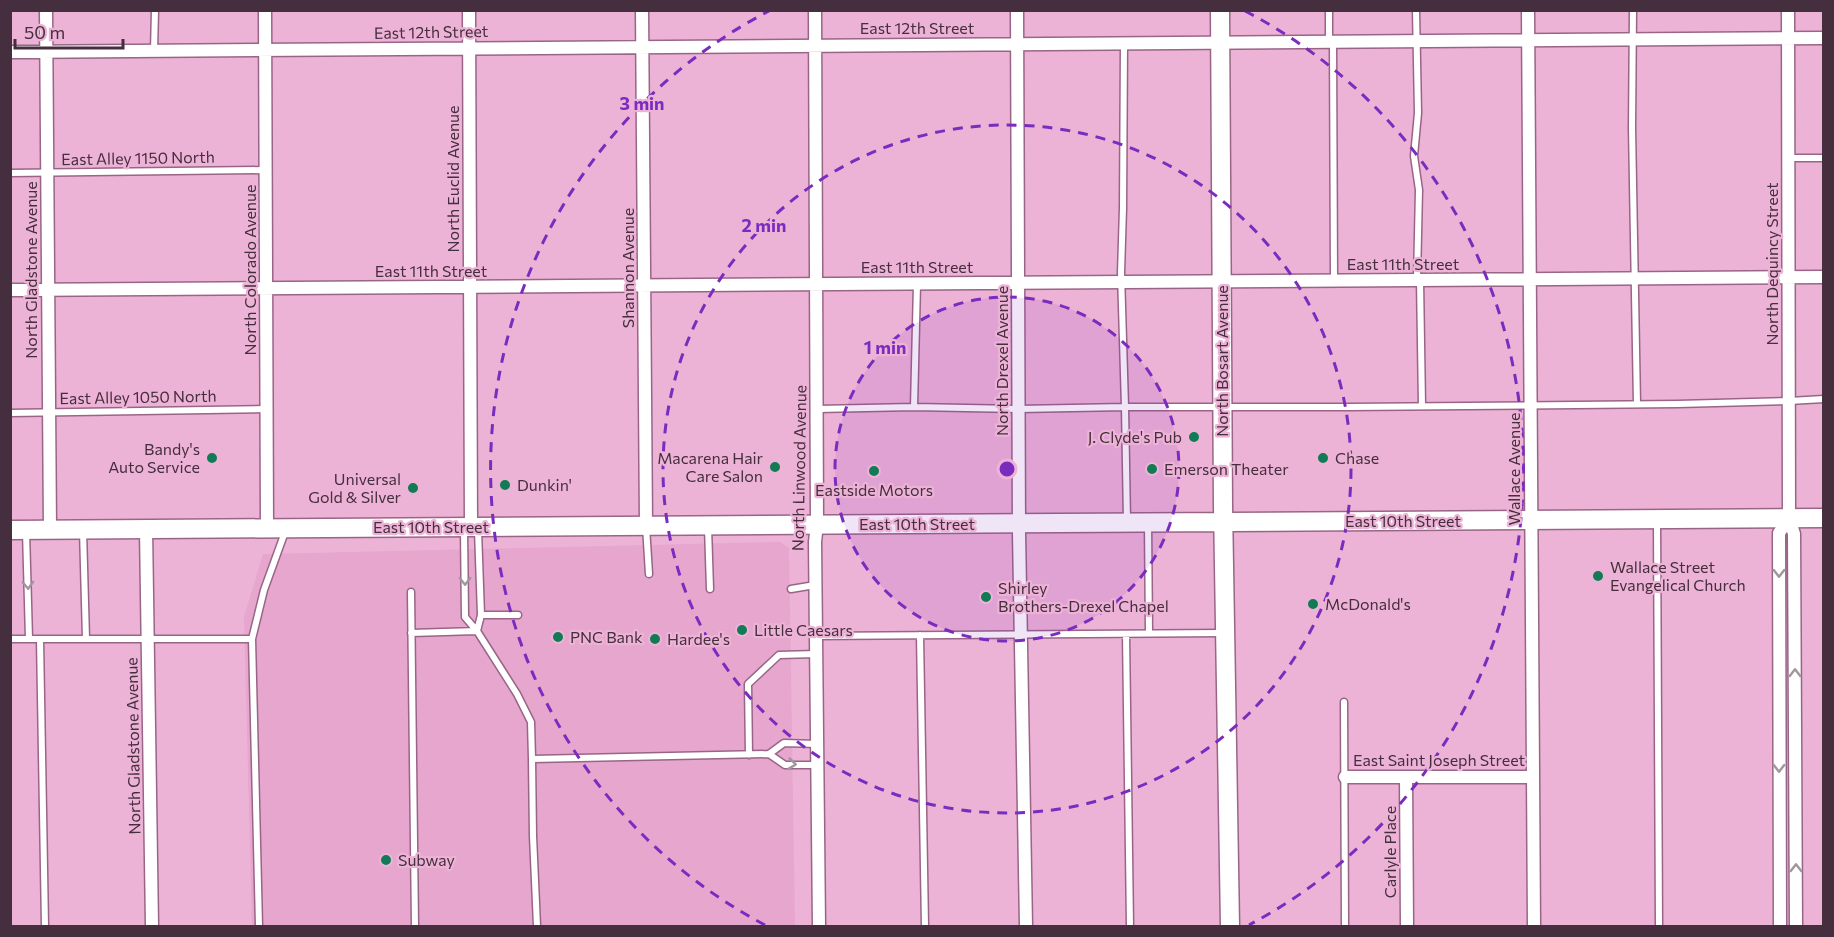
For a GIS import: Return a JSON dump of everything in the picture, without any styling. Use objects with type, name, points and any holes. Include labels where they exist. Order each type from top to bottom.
[{"type":"main road","name":"North Bosart Avenue","points":[[1220,10],[1223,522],[1230,927]]},
{"type":"main road","name":"East 10th Street","points":[[18,530],[1824,518]]},
{"type":"street","name":"North Gladstone Avenue","points":[[46,10],[50,530]]},
{"type":"street","name":"North Colorado Avenue","points":[[265,10],[267,528]]},
{"type":"street","name":"North Euclid Avenue","points":[[469,10],[471,527]]},
{"type":"street","name":"Shannon Avenue","points":[[642,10],[646,526]]},
{"type":"street","name":"North Linwood Avenue","points":[[815,10],[818,524],[815,542],[815,585],[819,927]]},
{"type":"street","name":"North Drexel Avenue","points":[[1017,10],[1021,634],[1026,927]]},
{"type":"street","name":"Wallace Avenue","points":[[1528,10],[1534,927]]},
{"type":"street","name":"North Dequincy Street","points":[[1788,10],[1789,518],[1794,534],[1796,927]]},
{"type":"street","name":"East 12th Street","points":[[10,52],[1824,38]]},
{"type":"street","name":"East 11th Street","points":[[10,290],[1824,277]]},
{"type":"street","name":"North Dequincy Street","points":[[1780,927],[1779,532],[1789,518]]},
{"type":"street","name":"North Gladstone Avenue","points":[[146,530],[152,927]]},
{"type":"street","name":"East Saint Joseph Street","points":[[1345,777],[1533,777]]},
{"type":"street","name":"Carlyle Place","points":[[1406,777],[1407,927]]},
{"type":"street","points":[[1779,820],[1796,820]]},
{"type":"lane","points":[[154,51],[155,10]]},
{"type":"lane","points":[[1329,10],[1334,281]]},
{"type":"lane","points":[[1416,10],[1418,113],[1414,156],[1419,190],[1418,280],[1422,406]]},
{"type":"lane","points":[[1633,10],[1632,128],[1637,404]]},
{"type":"lane","points":[[1124,43],[1122,282],[1127,523]]},
{"type":"lane","points":[[1788,158],[1824,158]]},
{"type":"lane","name":"East Alley 1150 North","points":[[10,173],[266,170]]},
{"type":"lane","points":[[914,407],[917,284]]},
{"type":"lane","points":[[817,409],[1637,404],[1824,399]]},
{"type":"lane","name":"East Alley 1050 North","points":[[10,413],[267,409]]},
{"type":"lane","points":[[1657,519],[1659,927]]},
{"type":"lane","points":[[1148,523],[1149,633]]},
{"type":"lane","points":[[708,525],[710,589]]},
{"type":"lane","points":[[646,526],[649,574]]},
{"type":"lane","points":[[471,527],[481,615],[477,631]]},
{"type":"lane","points":[[471,527],[465,617],[477,631],[517,694],[531,722],[532,836],[537,927]]},
{"type":"lane","points":[[259,927],[252,639],[264,590],[286,528]]},
{"type":"lane","points":[[18,530],[29,639]]},
{"type":"lane","points":[[83,530],[86,639]]},
{"type":"lane","points":[[790,589],[815,585]]},
{"type":"lane","points":[[411,592],[415,927]]},
{"type":"lane","points":[[481,615],[518,615]]},
{"type":"lane","points":[[411,633],[477,631]]},
{"type":"lane","points":[[816,636],[1225,633]]},
{"type":"lane","points":[[1126,634],[1130,927]]},
{"type":"lane","points":[[920,635],[925,927]]},
{"type":"lane","points":[[10,639],[252,639]]},
{"type":"lane","points":[[40,639],[45,927]]},
{"type":"lane","points":[[749,755],[748,684],[779,655],[816,654]]},
{"type":"lane","points":[[1344,702],[1345,927]]},
{"type":"lane","points":[[532,759],[769,754],[784,743],[817,744]]},
{"type":"lane","points":[[769,754],[785,765],[817,765]]},
{"type":"shaded area","points":[[780,542],[789,548],[795,926],[252,926],[244,617],[263,554]]},
{"type":"place","name":"J. Clyde's Pub","points":[[1194,437]]},
{"type":"place","name":"Bandy's Auto Service","points":[[212,458]]},
{"type":"place","name":"Chase","points":[[1323,458]]},
{"type":"place","name":"Macarena Hair Care Salon","points":[[775,467]]},
{"type":"place","name":"Emerson Theater","points":[[1152,469]]},
{"type":"place","name":"Eastside Motors","points":[[874,471]]},
{"type":"place","name":"Dunkin'","points":[[505,485]]},
{"type":"place","name":"Universal Gold & Silver","points":[[413,488]]},
{"type":"place","name":"Wallace Street Evangelical Church","points":[[1598,576]]},
{"type":"place","name":"Shirley Brothers-Drexel Chapel","points":[[986,597]]},
{"type":"place","name":"McDonald's","points":[[1313,604]]},
{"type":"place","name":"Little Caesars","points":[[742,630]]},
{"type":"place","name":"PNC Bank","points":[[558,637]]},
{"type":"place","name":"Hardee's","points":[[655,639]]},
{"type":"place","name":"Subway","points":[[386,860]]}]
